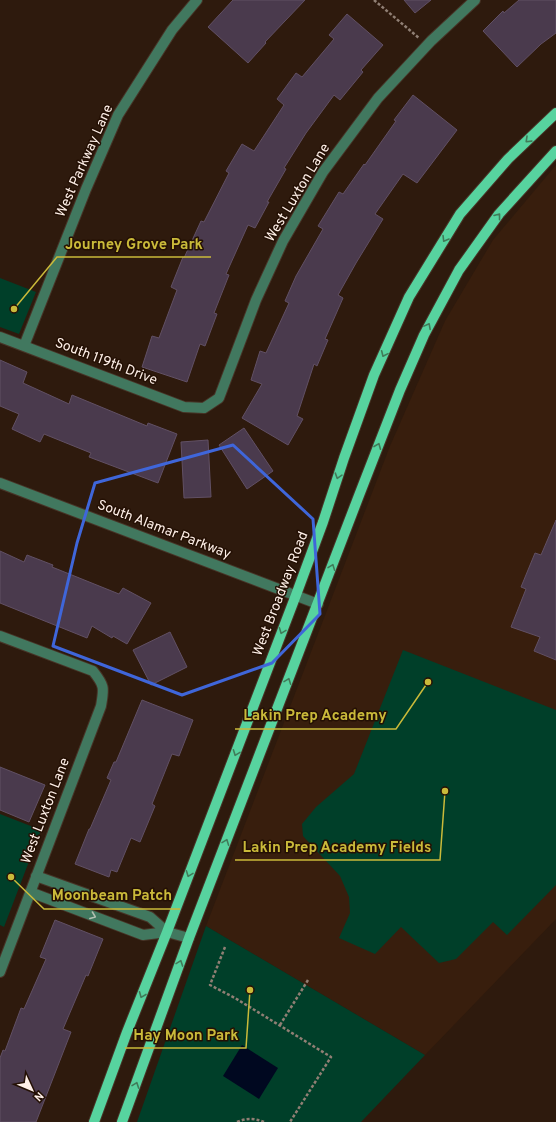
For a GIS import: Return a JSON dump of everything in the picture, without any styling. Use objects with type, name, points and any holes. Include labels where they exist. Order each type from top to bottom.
[{"type":"main road","name":"West Broadway Road","points":[[94,1122],[127,1032],[167,932],[296,595],[374,375],[410,297],[460,214],[508,160],[556,113]]},
{"type":"main road","points":[[122,1122],[189,938],[378,448],[424,334],[459,270],[499,214],[556,151]]},
{"type":"street","name":"West Parkway Lane","points":[[24,346],[86,189],[118,115],[172,30],[197,0]]},
{"type":"street","name":"West Luxton Lane","points":[[204,408],[219,398],[256,300],[283,241],[323,172],[378,98],[427,45],[475,0]]},
{"type":"street","name":"South 119th Drive","points":[[0,337],[184,407],[204,408]]},
{"type":"street","name":"South Alamar Parkway","points":[[0,483],[318,604]]},
{"type":"street","name":"West Luxton Lane","points":[[0,636],[93,671],[101,681],[104,690],[101,706],[0,972]]},
{"type":"street","points":[[36,876],[150,918],[167,932]]},
{"type":"street","points":[[30,892],[143,935],[167,932],[189,938]]},
{"type":"path","points":[[374,0],[427,45]]},
{"type":"path","points":[[225,947],[210,985],[222,990],[330,1057],[290,1122]]},
{"type":"path","points":[[280,1025],[308,980]]},
{"type":"path","points":[[237,1122],[250,1118],[264,1122]]},
{"type":"highlighted area","points":[[233,445],[313,519],[320,614],[272,663],[182,695],[53,646],[77,543],[95,483]]},
{"type":"shaded area","points":[[556,165],[556,919],[425,1055],[206,926],[390,446],[445,321],[493,240]]},
{"type":"green space","points":[[0,278],[36,292],[19,334],[0,327]]},
{"type":"green space","points":[[403,650],[556,710],[556,885],[507,935],[493,922],[456,959],[439,963],[401,927],[375,954],[339,938],[350,913],[349,897],[340,876],[303,836],[302,824],[316,807],[354,774]]},
{"type":"green space","points":[[0,814],[41,830],[4,927],[0,925]]},
{"type":"green space","points":[[206,926],[425,1055],[361,1122],[137,1122]]},
{"type":"water","points":[[242,1045],[278,1068],[259,1099],[223,1076]]},
{"type":"building","points":[[233,0],[305,0],[265,42],[266,43],[248,63],[208,27]]},
{"type":"building","points":[[404,0],[431,0],[415,13]]},
{"type":"building","points":[[519,0],[556,0],[556,33],[541,44],[517,67],[483,31],[503,11],[504,13]]},
{"type":"building","points":[[347,14],[383,45],[361,70],[363,72],[340,100],[334,95],[306,133],[284,168],[286,169],[267,202],[269,202],[255,228],[248,225],[226,274],[229,275],[214,313],[217,314],[205,346],[200,344],[187,382],[142,367],[152,336],[159,338],[177,290],[171,287],[183,257],[184,258],[201,221],[204,222],[229,173],[226,171],[242,144],[254,151],[284,105],[277,99],[296,73],[302,77],[334,39],[329,35]]},
{"type":"building","points":[[413,95],[457,130],[417,183],[403,174],[375,214],[383,219],[338,295],[343,298],[325,339],[328,340],[317,366],[314,364],[297,416],[303,419],[288,445],[242,418],[262,384],[251,380],[260,351],[266,353],[289,303],[285,301],[296,276],[323,229],[318,226],[339,192],[343,194],[364,164],[365,165],[396,121],[394,120]]},
{"type":"building","points":[[0,360],[27,372],[23,383],[69,404],[72,395],[147,426],[148,423],[177,434],[158,483],[89,457],[91,453],[44,434],[40,442],[12,429],[19,414],[0,406]]},
{"type":"building","points":[[244,428],[273,471],[247,489],[219,445]]},
{"type":"building","points":[[208,440],[211,497],[184,498],[181,442]]},
{"type":"building","points":[[556,520],[556,660],[534,651],[540,637],[511,627],[526,589],[521,587],[535,553],[541,555]]},
{"type":"building","points":[[0,551],[24,562],[27,555],[53,565],[52,567],[119,594],[123,588],[151,603],[127,644],[113,636],[112,638],[92,626],[87,638],[0,603]]},
{"type":"building","points":[[170,632],[187,667],[151,685],[133,650]]},
{"type":"building","points":[[142,700],[193,720],[179,756],[172,754],[152,804],[155,806],[140,842],[131,838],[117,872],[111,870],[109,877],[75,864],[111,780],[107,778],[114,762],[116,762]]},
{"type":"building","points":[[0,767],[45,785],[29,822],[0,810]]},
{"type":"building","points":[[55,920],[103,939],[88,976],[86,975],[63,1029],[71,1032],[36,1122],[0,1122],[0,1058],[3,1050],[5,1051],[21,1008],[24,1009],[46,959],[40,957]]},
{"type":"place","name":"Journey Grove Park","points":[[14,309]]},
{"type":"place","name":"Lakin Prep Academy","points":[[428,682]]},
{"type":"place","name":"Lakin Prep Academy Fields","points":[[445,791]]},
{"type":"place","name":"Moonbeam Patch","points":[[11,877]]},
{"type":"place","name":"Hay Moon Park","points":[[250,990]]}]
